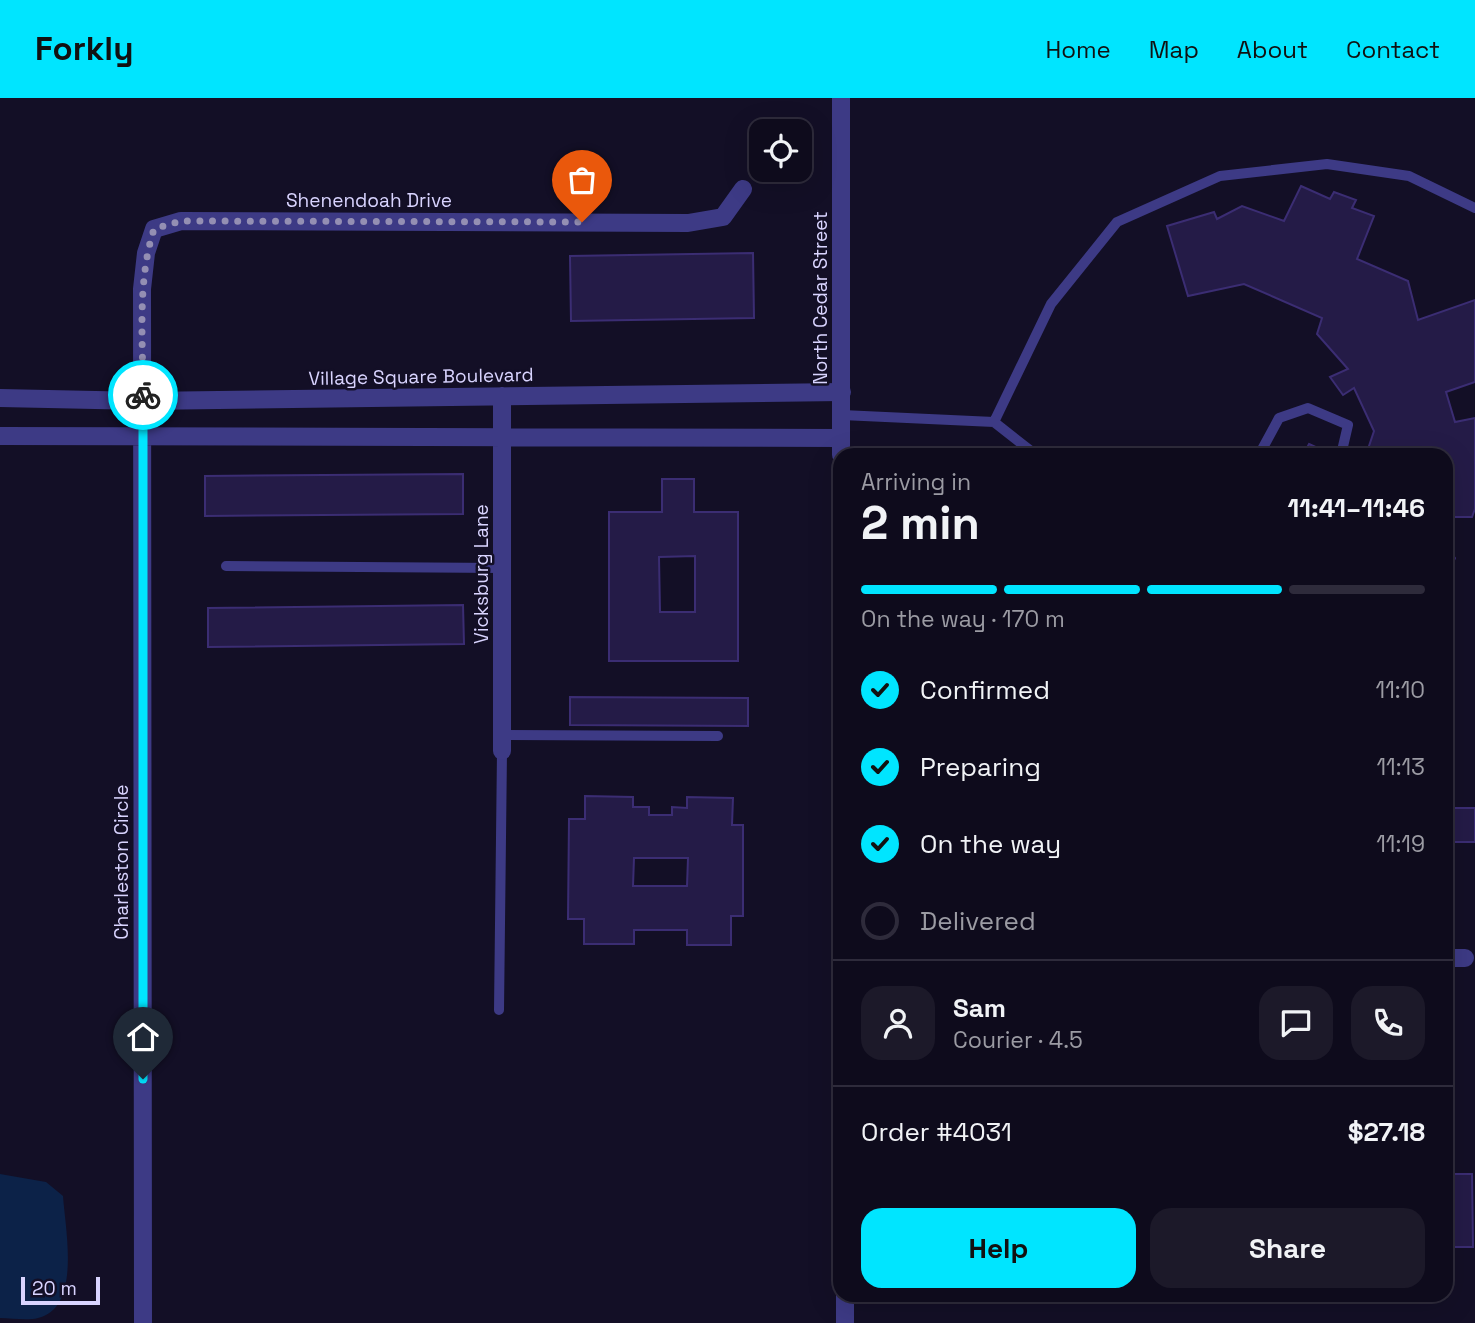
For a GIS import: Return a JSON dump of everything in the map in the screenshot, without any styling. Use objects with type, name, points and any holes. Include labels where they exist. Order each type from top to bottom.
[{"type":"street","name":"North Cedar Street","points":[[841,98],[841,447]]},
{"type":"street","name":"Shenendoah Drive","points":[[143,401],[142,289],[146,253],[154,229],[181,221],[688,223],[723,217],[743,189]]},
{"type":"street","name":"Village Square Boulevard","points":[[0,398],[143,401],[842,393]]},
{"type":"street","name":"Vicksburg Lane","points":[[502,396],[502,743]]},
{"type":"street","name":"Charleston Circle","points":[[143,401],[143,1323]]},
{"type":"street","points":[[0,436],[502,437],[841,447]]},
{"type":"street","points":[[1453,958],[1465,958]]},
{"type":"street","points":[[845,1302],[845,1323]]},
{"type":"lane","points":[[994,422],[1051,304],[1117,222],[1220,176],[1328,164],[1409,176],[1475,208]]},
{"type":"lane","points":[[1263,448],[1279,418],[1308,408],[1348,425],[1343,448]]},
{"type":"lane","points":[[842,415],[994,422],[1027,448]]},
{"type":"lane","points":[[226,566],[502,568]]},
{"type":"lane","points":[[499,1010],[502,743],[718,736]]},
{"type":"water","points":[[0,1174],[46,1182],[63,1196],[68,1246],[66,1283],[61,1299],[52,1311],[38,1318],[0,1318]]},
{"type":"building","points":[[1301,186],[1330,199],[1334,192],[1356,200],[1352,208],[1374,216],[1357,259],[1408,281],[1418,320],[1475,300],[1475,382],[1446,392],[1455,422],[1475,418],[1475,509],[1472,517],[1453,519],[1453,448],[1368,448],[1374,431],[1354,388],[1343,395],[1330,377],[1348,369],[1317,334],[1322,318],[1244,284],[1188,296],[1167,226],[1214,212],[1217,219],[1242,206],[1284,221]]},
{"type":"building","points":[[753,253],[754,318],[571,321],[570,256]]},
{"type":"building","points":[[463,474],[463,514],[205,516],[205,476]]},
{"type":"building","points":[[662,479],[694,479],[694,512],[738,512],[738,661],[609,661],[609,512],[662,512]],"holes":[[[695,556],[695,612],[660,612],[659,557]]]},
{"type":"building","points":[[463,605],[464,644],[208,647],[208,608]]},
{"type":"building","points":[[570,697],[748,698],[748,726],[570,725]]},
{"type":"building","points":[[585,796],[633,797],[633,807],[649,807],[649,815],[672,815],[672,807],[687,808],[687,797],[733,798],[732,825],[743,825],[743,916],[731,916],[731,945],[687,945],[687,930],[634,930],[634,944],[584,944],[584,919],[568,919],[569,819],[585,819]],"holes":[[[634,858],[688,858],[687,886],[633,886]]]},
{"type":"building","points":[[1453,808],[1475,808],[1475,842],[1453,842]]},
{"type":"building","points":[[1453,1174],[1472,1174],[1473,1247],[1453,1247]]},
{"type":"way so far","points":[[143,395],[142,289],[146,253],[154,229],[181,221],[582,222]]},
{"type":"route","points":[[143,395],[143,1079]]}]
